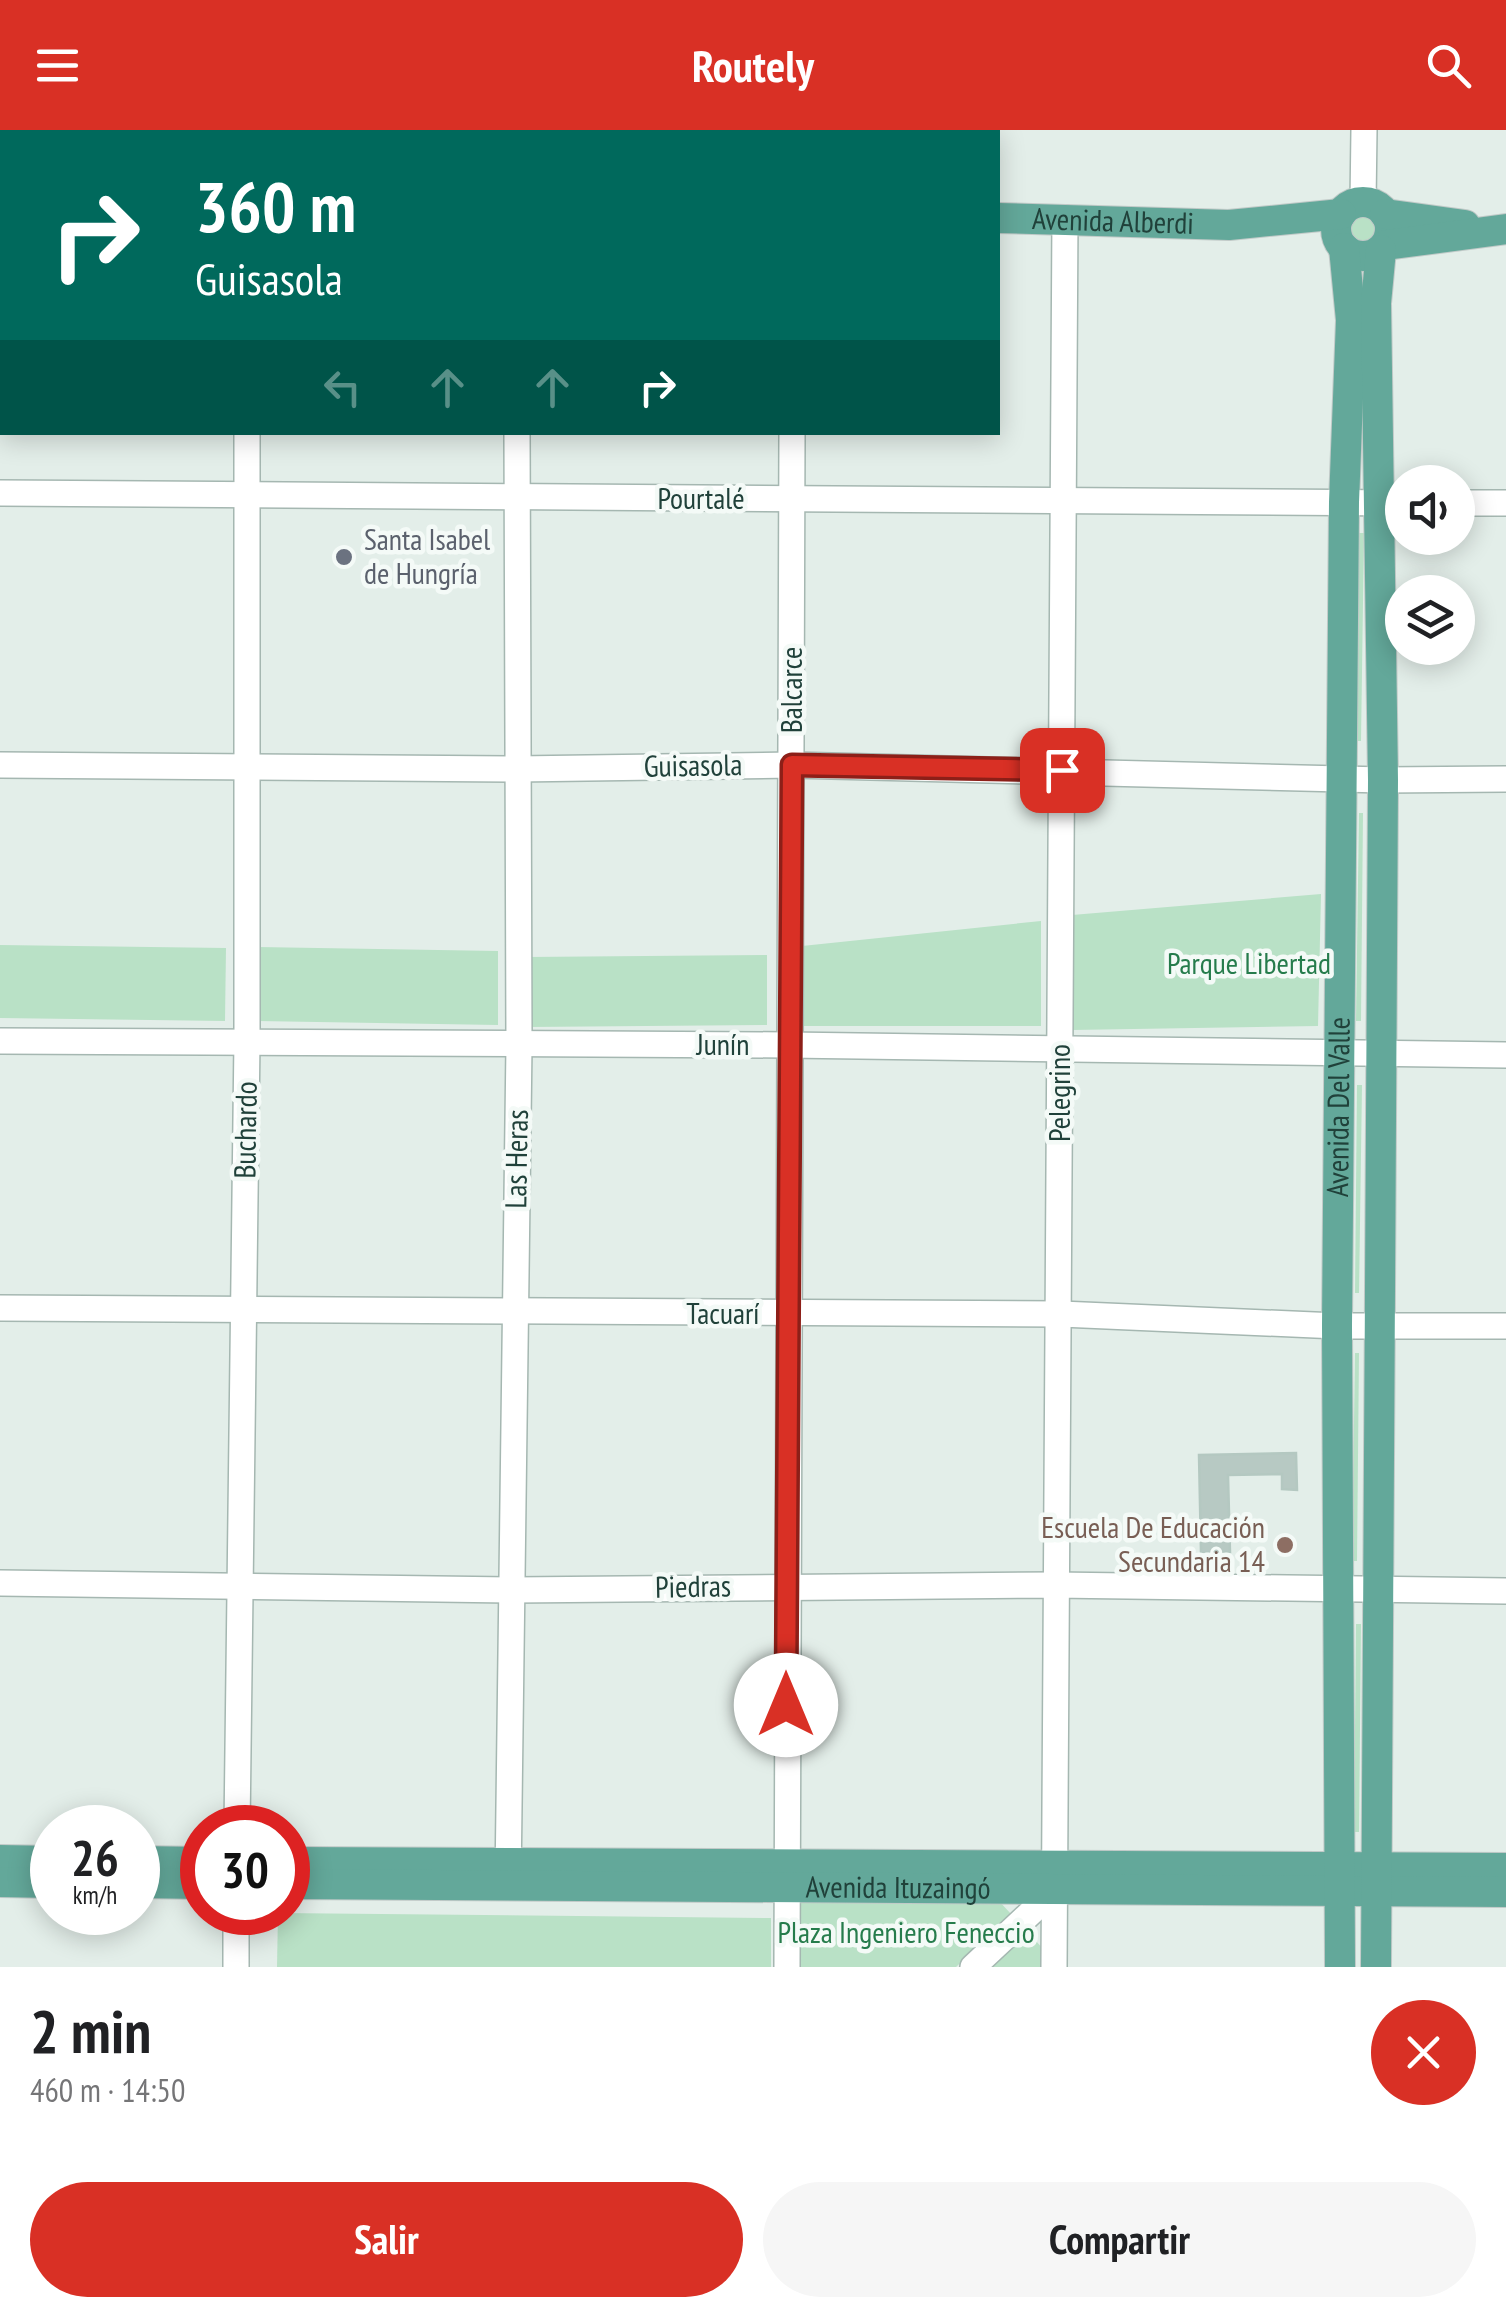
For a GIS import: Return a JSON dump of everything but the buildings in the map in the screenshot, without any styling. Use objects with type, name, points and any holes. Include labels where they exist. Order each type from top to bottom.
[{"type":"main road","name":"Avenida Alberdi","points":[[1000,218],[1494,229]]},
{"type":"main road","name":"Avenida Alberdi","points":[[1355,224],[1358,256],[1383,247],[1494,229]]},
{"type":"main road","name":"Avenida Del Valle","points":[[1340,1967],[1335,1590],[1338,1055],[1344,502],[1355,224],[1390,230],[1383,247],[1376,303],[1388,465]]},
{"type":"main road","name":"Avenida Del Valle","points":[[1376,1967],[1383,780],[1389,555]]},
{"type":"main road","points":[[0,1860],[30,1861]]},
{"type":"main road","name":"Avenida Ituzaingó","points":[[310,1863],[508,1875]]},
{"type":"main road","name":"Avenida Ituzaingó","points":[[1377,1881],[1506,1868]]},
{"type":"main road","name":"Avenida Ituzaingó","points":[[310,1883],[508,1875],[787,1876],[1377,1881],[1506,1892]]},
{"type":"main road","points":[[0,1882],[30,1883]]},
{"type":"street","name":"Avenida Del Valle","points":[[1355,224],[1364,130]]},
{"type":"street","name":"Pelegrino","points":[[1054,1967],[1055,1585],[1061,1314],[1064,218]]},
{"type":"street","name":"Buchardo","points":[[236,1805],[247,1040],[248,435]]},
{"type":"street","name":"Las Heras","points":[[508,1875],[519,1045],[518,435]]},
{"type":"street","name":"Balcarce","points":[[787,1967],[792,435]]},
{"type":"street","name":"Pourtalé","points":[[0,493],[247,491],[516,497],[1385,503]]},
{"type":"street","points":[[1475,503],[1506,503]]},
{"type":"street","name":"Guisasola","points":[[0,765],[517,769],[792,765],[1383,780],[1506,778]]},
{"type":"street","name":"Junín","points":[[0,1040],[788,1044],[1506,1055]]},
{"type":"street","name":"Tacuarí","points":[[0,1308],[1061,1314],[1336,1326],[1506,1326]]},
{"type":"street","name":"Piedras","points":[[0,1582],[513,1590],[1055,1585],[1506,1591]]},
{"type":"street","points":[[973,1967],[1055,1878]]},
{"type":"street","points":[[236,1935],[236,1967]]},
{"type":"green space","points":[[1365,213],[1376,218],[1381,229],[1376,240],[1365,245],[1354,240],[1349,229],[1354,218]]},
{"type":"green space","points":[[1359,533],[1364,533],[1361,741],[1357,741]]},
{"type":"green space","points":[[1359,813],[1363,813],[1361,1021],[1356,1021]]},
{"type":"green space","name":"Parque Libertad","points":[[1321,894],[1318,1026],[1072,1030],[1072,915]]},
{"type":"green space","points":[[1041,921],[1041,1026],[802,1026],[802,946]]},
{"type":"green space","points":[[0,945],[226,948],[225,1021],[0,1018]]},
{"type":"green space","points":[[258,947],[498,951],[498,1025],[257,1021]]},
{"type":"green space","points":[[767,955],[767,1025],[528,1027],[527,957]]},
{"type":"green space","points":[[1357,1085],[1362,1085],[1359,1293],[1355,1293]]},
{"type":"green space","points":[[1355,1353],[1359,1353],[1357,1561],[1352,1561]]},
{"type":"green space","points":[[1356,1624],[1361,1624],[1359,1832],[1354,1832]]},
{"type":"green space","name":"Plaza Ingeniero Feneccio","points":[[997,1899],[1012,1915],[956,1967],[799,1967],[801,1900]]},
{"type":"green space","points":[[310,1913],[771,1918],[771,1967],[277,1967],[278,1935],[310,1935]]},
{"type":"green space","name":"Plaza Ingeniero Feneccio","points":[[1028,1932],[1044,1950],[1044,1967],[991,1967]]},
{"type":"place","name":"Santa Isabel de Hungría","points":[[344,557]]},
{"type":"place","name":"Escuela De Educación Secundaria 14","points":[[1285,1545]]},
{"type":"route","points":[[786,1705],[792,765],[1062,770]]}]
